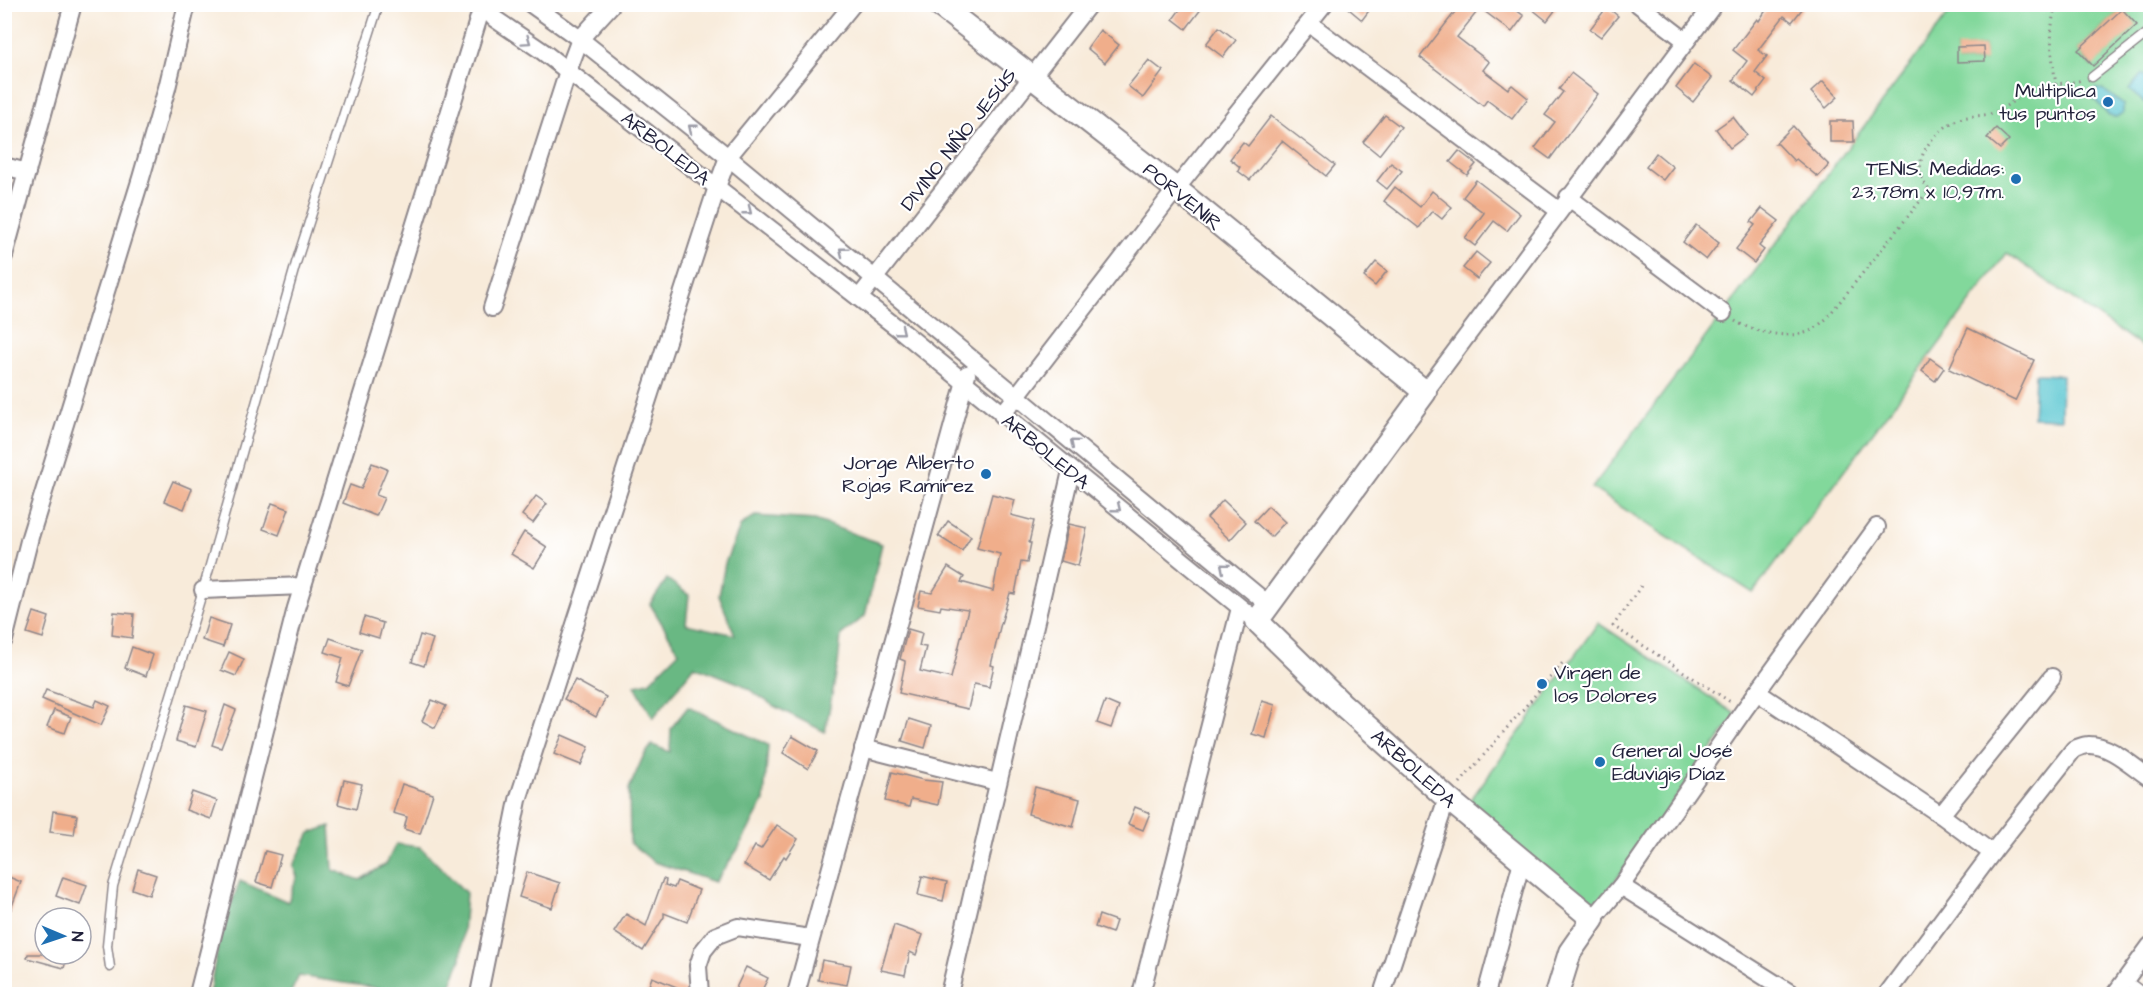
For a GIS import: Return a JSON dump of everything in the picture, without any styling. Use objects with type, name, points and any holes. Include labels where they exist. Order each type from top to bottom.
[{"type":"street","points":[[4,256],[73,4]]},
{"type":"street","points":[[4,640],[30,537],[167,88],[187,4]]},
{"type":"street","name":"ARBOLEDA","points":[[531,4],[580,39],[728,157],[1017,395],[1255,611],[1343,705],[1447,798],[1593,919]]},
{"type":"street","points":[[492,308],[580,39],[612,4]]},
{"type":"street","points":[[479,994],[518,800],[728,157],[853,4]]},
{"type":"street","name":"PORVENIR","points":[[938,4],[1176,189],[1425,392]]},
{"type":"street","name":"DIVINO NIÑO JESÚS","points":[[859,298],[1089,4]]},
{"type":"street","points":[[1002,415],[1176,189],[1324,4]]},
{"type":"street","points":[[1638,4],[1686,41]]},
{"type":"street","points":[[1141,994],[1255,611],[1425,392],[1714,4]]},
{"type":"street","points":[[198,994],[303,586],[482,5]]},
{"type":"street","name":"ARBOLEDA","points":[[482,5],[495,18],[568,71],[859,298],[1071,471],[1255,611]]},
{"type":"street","points":[[1310,24],[1563,204],[1724,313]]},
{"type":"street","points":[[4,166],[27,172]]},
{"type":"street","points":[[796,994],[972,358]]},
{"type":"street","points":[[949,994],[1071,471]]},
{"type":"street","points":[[1557,994],[1569,952],[1621,886],[1744,710],[1877,527]]},
{"type":"street","points":[[203,590],[303,586]]},
{"type":"street","points":[[1941,815],[2052,677]]},
{"type":"street","points":[[1757,692],[1941,815],[1992,853]]},
{"type":"street","points":[[1887,994],[1992,853],[2074,749],[2086,745],[2099,747],[2111,752],[2151,778]]},
{"type":"street","points":[[863,748],[997,782]]},
{"type":"street","points":[[1382,994],[1447,798]]},
{"type":"street","points":[[1486,994],[1522,861]]},
{"type":"street","points":[[1621,886],[1792,994]]},
{"type":"street","points":[[700,994],[698,966],[703,951],[715,936],[738,927],[810,938]]},
{"type":"street","points":[[2115,994],[2151,946]]},
{"type":"lane","points":[[110,967],[107,946],[113,886],[203,590],[296,263],[379,4]]},
{"type":"lane","points":[[2092,76],[2151,30]]},
{"type":"lane","points":[[2126,980],[2145,994]]},
{"type":"path","points":[[2056,4],[2052,18],[2051,52],[2056,85]]},
{"type":"path","points":[[1724,313],[1739,323],[1763,332],[1787,334],[1809,331],[1826,320],[1929,190],[1923,182],[1920,157],[1933,136],[1958,120],[1992,113],[2039,86],[2067,84],[2092,76]]},
{"type":"path","points":[[1641,586],[1613,626],[1744,710]]},
{"type":"path","points":[[1447,798],[1565,660]]},
{"type":"green space","points":[[1955,5],[2150,5],[2150,81],[2142,75],[2130,90],[2150,107],[2150,352],[2007,253],[1753,593],[1592,488]],"holes":[[[2122,9],[2136,25],[2092,66],[2078,50]],[[1984,46],[1984,61],[1958,62],[1957,48]],[[2102,89],[2123,105],[2117,117],[2109,116],[2093,97]]]},
{"type":"green space","points":[[755,516],[815,520],[882,544],[865,616],[841,635],[825,732],[774,706],[741,684],[695,666],[653,718],[635,685],[649,682],[679,652],[650,604],[667,579],[689,595],[686,624],[735,635],[719,596],[725,563],[741,525]]},
{"type":"green space","name":"General José Eduvigis Díaz","points":[[1598,623],[1737,715],[1596,907],[1464,809]]},
{"type":"green space","points":[[688,707],[768,745],[764,801],[738,849],[715,882],[654,862],[630,843],[629,789],[643,757],[652,745],[670,752],[671,728]]},
{"type":"green space","points":[[330,826],[333,870],[360,880],[386,864],[396,844],[420,847],[466,893],[461,959],[447,994],[391,994],[377,988],[299,976],[290,994],[209,994],[221,930],[240,881],[288,902],[297,876],[293,866],[310,833]]},
{"type":"water","name":"Multiplica tus puntos","points":[[2142,74],[2150,81],[2150,107],[2129,90]]},
{"type":"water","name":"Multiplica tus puntos","points":[[2095,89],[2107,92],[2123,105],[2123,113],[2117,117],[2109,116],[2093,97]]},
{"type":"water","points":[[2035,374],[2062,375],[2061,419],[2033,418]]},
{"type":"building","points":[[1184,4],[1205,4],[1186,29],[1173,19]]},
{"type":"building","points":[[1343,4],[1374,4],[1362,20]]},
{"type":"building","points":[[1461,4],[1508,4],[1524,16],[1512,32],[1480,8],[1457,37],[1489,62],[1483,70],[1508,89],[1512,85],[1528,98],[1512,119],[1487,100],[1483,106],[1420,57]]},
{"type":"building","points":[[1526,4],[1560,4],[1547,21]]},
{"type":"building","points":[[1770,4],[1806,4],[1792,22],[1784,16],[1758,50],[1767,56],[1755,72],[1766,81],[1754,97],[1733,80],[1747,61],[1733,50],[1757,19],[1759,21]]},
{"type":"building","points":[[1607,7],[1618,16],[1601,37],[1590,29]]},
{"type":"building","name":"Multiplica tus puntos","points":[[2122,9],[2137,25],[2093,66],[2078,50]]},
{"type":"building","points":[[1219,27],[1236,40],[1223,57],[1206,44]]},
{"type":"building","points":[[1100,30],[1119,45],[1105,63],[1087,48]]},
{"type":"building","points":[[1984,46],[1985,61],[1957,62],[1957,47]]},
{"type":"building","points":[[1149,60],[1163,71],[1143,98],[1128,86]]},
{"type":"building","points":[[1694,64],[1712,78],[1693,102],[1676,88]]},
{"type":"building","points":[[1571,73],[1598,94],[1550,159],[1535,148],[1555,122],[1545,115],[1563,92],[1559,89]]},
{"type":"building","points":[[1823,81],[1838,97],[1826,108],[1811,92]]},
{"type":"building","points":[[1385,115],[1401,127],[1379,155],[1363,142]]},
{"type":"building","points":[[1271,116],[1335,165],[1326,176],[1282,141],[1250,180],[1238,171],[1240,167],[1230,159],[1243,142],[1248,146]]},
{"type":"building","points":[[1733,117],[1747,135],[1730,148],[1716,129]]},
{"type":"building","points":[[1830,121],[1853,121],[1854,142],[1830,142]]},
{"type":"building","points":[[1793,126],[1808,143],[1806,143],[1829,165],[1818,177],[1796,159],[1794,161],[1778,144],[1775,144]]},
{"type":"building","points":[[1996,128],[2009,140],[2000,149],[1987,138]]},
{"type":"building","points":[[1459,151],[1476,164],[1467,175],[1450,162]]},
{"type":"building","points":[[1656,153],[1673,167],[1663,180],[1646,167]]},
{"type":"building","points":[[1391,163],[1402,171],[1387,189],[1377,181]]},
{"type":"building","points":[[1476,180],[1520,214],[1507,231],[1494,221],[1475,246],[1465,238],[1484,213],[1463,197]]},
{"type":"building","points":[[1395,187],[1420,207],[1432,191],[1452,207],[1442,219],[1432,211],[1419,228],[1384,201]]},
{"type":"building","points":[[1762,208],[1779,221],[1759,246],[1764,250],[1754,263],[1736,249],[1755,225],[1751,222]]},
{"type":"building","points":[[1696,225],[1719,243],[1706,260],[1683,242]]},
{"type":"building","points":[[1476,252],[1490,263],[1477,279],[1463,268]]},
{"type":"building","points":[[1376,262],[1387,271],[1375,286],[1364,277]]},
{"type":"building","points":[[1968,328],[2034,360],[2015,401],[1949,369]]},
{"type":"building","points":[[1930,358],[1944,368],[1935,381],[1922,371]]},
{"type":"building","points":[[372,463],[387,469],[376,495],[384,498],[376,516],[343,503],[350,485],[361,489]]},
{"type":"building","points":[[173,481],[192,489],[184,509],[164,501]]},
{"type":"building","points":[[992,494],[1015,500],[1011,515],[1034,521],[1027,563],[1021,562],[1015,594],[1010,593],[1000,627],[991,665],[994,666],[989,687],[974,684],[968,709],[899,693],[905,663],[900,659],[908,629],[922,633],[919,646],[926,647],[920,671],[951,678],[968,610],[941,606],[940,610],[918,606],[921,591],[932,593],[948,567],[964,577],[961,582],[993,591],[1000,554],[977,548]]},
{"type":"building","points":[[536,496],[547,504],[533,523],[522,515]]},
{"type":"building","points":[[1223,500],[1246,522],[1230,540],[1207,518]]},
{"type":"building","points":[[272,503],[289,509],[279,535],[263,529]]},
{"type":"building","points":[[1268,506],[1285,522],[1271,537],[1254,521]]},
{"type":"building","points":[[948,521],[971,536],[962,551],[938,536]]},
{"type":"building","points":[[1069,524],[1087,528],[1078,566],[1061,561]]},
{"type":"building","points":[[524,532],[547,547],[534,568],[511,554]]},
{"type":"building","points":[[34,612],[49,617],[43,638],[27,633]]},
{"type":"building","points":[[114,612],[134,614],[132,638],[112,635]]},
{"type":"building","points":[[364,617],[383,623],[379,638],[359,632]]},
{"type":"building","points":[[209,618],[230,625],[223,647],[202,640]]},
{"type":"building","points":[[420,635],[433,639],[424,666],[412,662]]},
{"type":"building","points":[[330,638],[362,649],[348,686],[336,682],[343,658],[325,652]]},
{"type":"building","points":[[132,647],[153,655],[146,676],[125,668]]},
{"type":"building","points":[[229,652],[244,659],[236,676],[221,670]]},
{"type":"building","points":[[575,680],[606,697],[596,717],[564,699]]},
{"type":"building","points":[[46,690],[94,707],[97,700],[110,706],[101,725],[42,699]]},
{"type":"building","points":[[432,700],[446,706],[435,728],[422,721]]},
{"type":"building","points":[[1105,701],[1119,707],[1111,728],[1097,723]]},
{"type":"building","points":[[1262,701],[1275,705],[1266,738],[1252,734]]},
{"type":"building","points":[[186,705],[207,711],[196,747],[176,741]]},
{"type":"building","points":[[225,705],[236,710],[221,748],[212,745]]},
{"type":"building","points":[[54,710],[71,717],[65,733],[47,727]]},
{"type":"building","points":[[909,719],[931,726],[925,748],[902,741]]},
{"type":"building","points":[[562,735],[589,747],[581,765],[554,754]]},
{"type":"building","points":[[792,736],[818,751],[808,769],[783,753]]},
{"type":"building","points":[[892,772],[942,782],[938,805],[911,799],[909,807],[885,801]]},
{"type":"building","points":[[344,780],[362,784],[356,809],[338,804]]},
{"type":"building","points":[[402,784],[433,794],[420,834],[404,829],[407,817],[393,813]]},
{"type":"building","points":[[1035,787],[1080,799],[1073,827],[1028,814]]},
{"type":"building","points":[[192,792],[217,801],[211,819],[186,810]]},
{"type":"building","points":[[1135,807],[1150,813],[1143,830],[1128,824]]},
{"type":"building","points":[[53,811],[77,815],[74,835],[50,832]]},
{"type":"building","points":[[777,825],[798,839],[769,880],[744,865],[755,846],[761,849]]},
{"type":"building","points":[[265,851],[281,855],[272,887],[256,882]]},
{"type":"building","points":[[138,869],[156,875],[149,895],[132,889]]},
{"type":"building","points":[[527,872],[560,883],[552,908],[519,897]]},
{"type":"building","points":[[4,875],[21,882],[6,922],[4,922]]},
{"type":"building","points":[[922,876],[947,882],[943,901],[918,895]]},
{"type":"building","points":[[63,877],[87,885],[80,905],[56,896]]},
{"type":"building","points":[[663,879],[666,880],[665,885],[674,888],[677,881],[699,890],[687,922],[664,913],[664,917],[643,951],[614,932],[626,914],[646,926]]},
{"type":"building","points":[[1099,915],[1116,921],[1112,933],[1095,927]]},
{"type":"building","points":[[894,925],[923,935],[916,955],[910,952],[905,975],[881,970]]},
{"type":"building","points":[[28,954],[33,954],[33,960],[27,958]]},
{"type":"building","points":[[822,960],[851,965],[847,985],[818,980]]},
{"type":"building","points":[[746,967],[768,978],[760,994],[745,994],[735,990]]},
{"type":"building","points":[[652,977],[689,992],[690,994],[646,994]]},
{"type":"place","name":"Multiplica tus puntos","points":[[2108,102]]},
{"type":"place","name":"TENIS. Medidas: 23,78m x 10,97m.","points":[[2016,179]]},
{"type":"place","name":"Jorge Alberto Rojas Ramírez","points":[[986,474]]},
{"type":"place","name":"Virgen de los Dolores","points":[[1542,684]]},
{"type":"place","name":"General José Eduvigis Díaz","points":[[1600,762]]}]
